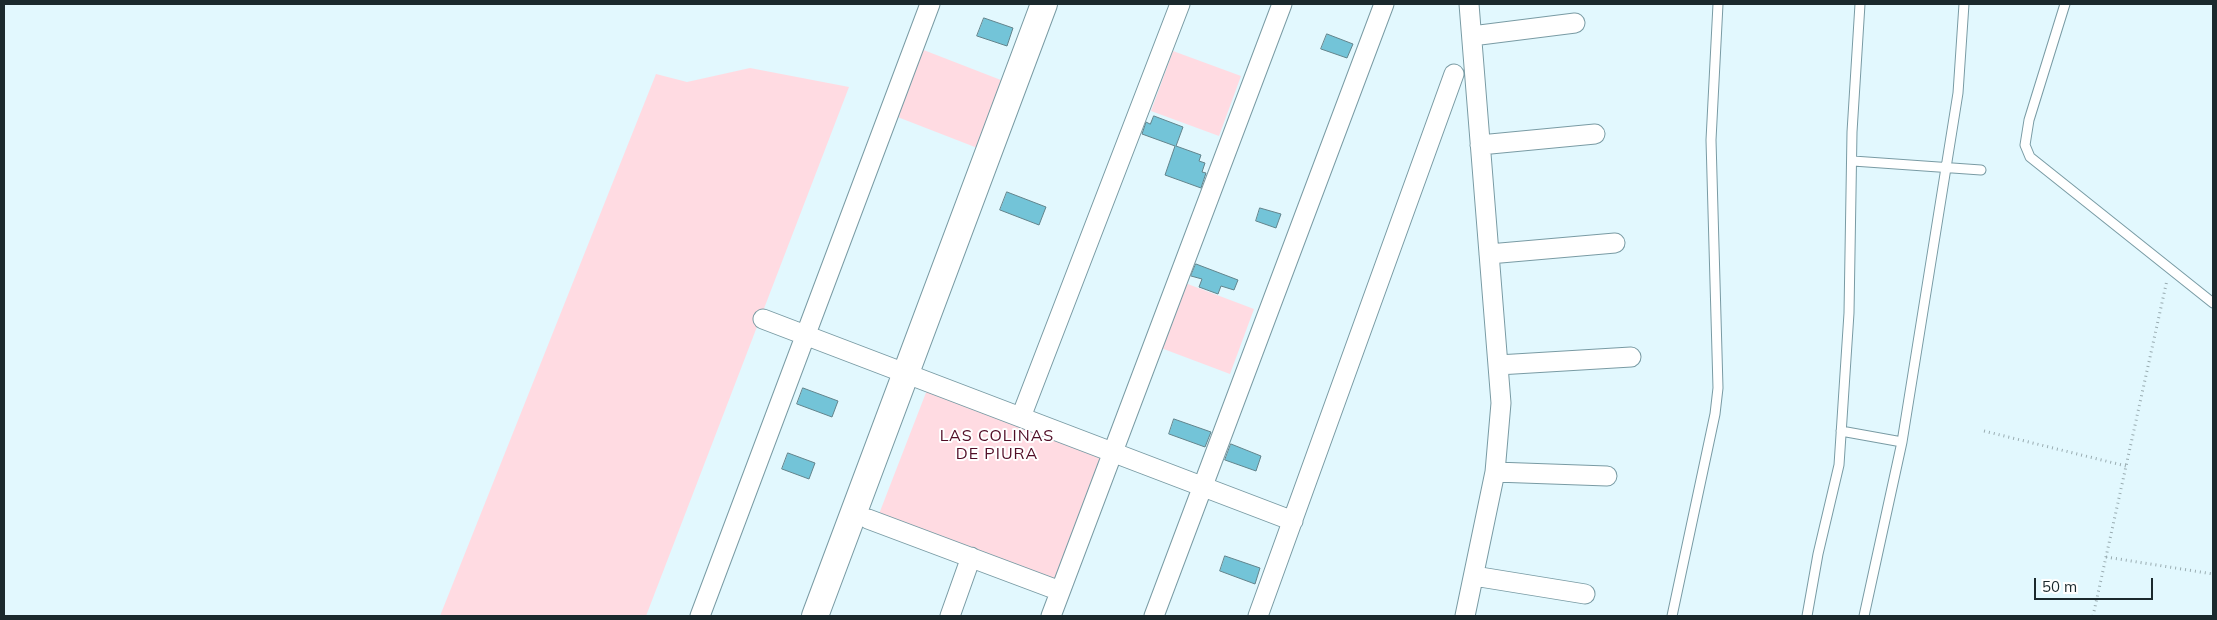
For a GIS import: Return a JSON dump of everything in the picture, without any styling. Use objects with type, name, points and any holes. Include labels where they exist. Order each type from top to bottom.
[{"type":"street","points":[[700,616],[804,335],[930,4]]},
{"type":"street","points":[[833,616],[868,519],[913,376],[1044,4]]},
{"type":"street","points":[[815,616],[913,376],[1058,4]]},
{"type":"street","points":[[1021,418],[1180,4]]},
{"type":"street","points":[[1051,616],[1282,4]]},
{"type":"street","points":[[1154,616],[1384,4]]},
{"type":"street","points":[[1465,616],[1495,472],[1501,403],[1469,4]]},
{"type":"street","points":[[1472,36],[1575,23]]},
{"type":"street","points":[[1258,616],[1454,74]]},
{"type":"street","points":[[1480,145],[1595,134]]},
{"type":"street","points":[[1489,254],[1615,243]]},
{"type":"street","points":[[763,319],[1293,521]]},
{"type":"street","points":[[1498,365],[1631,357]]},
{"type":"street","points":[[1495,472],[1607,476]]},
{"type":"street","points":[[868,519],[1060,591]]},
{"type":"street","points":[[950,616],[971,557]]},
{"type":"street","points":[[1474,576],[1585,594]]},
{"type":"lane","points":[[1672,616],[1715,414],[1718,388],[1711,140],[1718,4]]},
{"type":"lane","points":[[1807,616],[1818,554],[1839,464],[1842,431],[1849,314],[1852,161],[1860,4]]},
{"type":"lane","points":[[1864,616],[1902,442],[1958,93],[1964,4]]},
{"type":"lane","points":[[2065,4],[2029,120],[2025,145],[2030,157],[2213,304]]},
{"type":"lane","points":[[1852,161],[1981,170]]},
{"type":"lane","points":[[1842,431],[1902,442]]},
{"type":"path","points":[[2093,616],[2169,269]]},
{"type":"path","points":[[1984,431],[2126,466]]},
{"type":"path","points":[[2106,557],[2213,574]]},
{"type":"shaded area","points":[[921,49],[1006,82],[980,149],[895,116]]},
{"type":"shaded area","points":[[1173,51],[1241,76],[1219,136],[1151,111]]},
{"type":"shaded area","points":[[750,68],[849,87],[646,616],[440,616],[656,74],[687,82]]},
{"type":"shaded area","points":[[1185,283],[1254,309],[1230,374],[1161,348]]},
{"type":"shaded area","points":[[927,390],[1102,457],[1055,580],[879,514]]},
{"type":"building","points":[[984,18],[1013,28],[1007,46],[977,36]]},
{"type":"building","points":[[1327,34],[1353,44],[1347,58],[1321,49]]},
{"type":"building","points":[[1154,116],[1183,127],[1176,146],[1201,155],[1199,161],[1205,163],[1202,172],[1206,173],[1201,188],[1165,175],[1175,146],[1142,134],[1146,122],[1150,124]]},
{"type":"building","points":[[1007,192],[1046,207],[1039,225],[1000,210]]},
{"type":"building","points":[[1260,208],[1281,214],[1276,228],[1256,221]]},
{"type":"building","points":[[1196,264],[1238,280],[1234,290],[1221,286],[1218,294],[1199,287],[1202,279],[1191,276]]},
{"type":"building","points":[[803,388],[838,401],[832,417],[797,404]]},
{"type":"building","points":[[1174,419],[1211,432],[1205,447],[1169,434]]},
{"type":"building","points":[[1231,444],[1261,456],[1256,471],[1225,460]]},
{"type":"building","points":[[788,453],[815,463],[809,479],[782,469]]},
{"type":"building","points":[[1225,556],[1260,568],[1255,584],[1220,571]]},
{"type":"district","name":"LAS COLINAS DE PIURA","points":[[997,445]]}]
